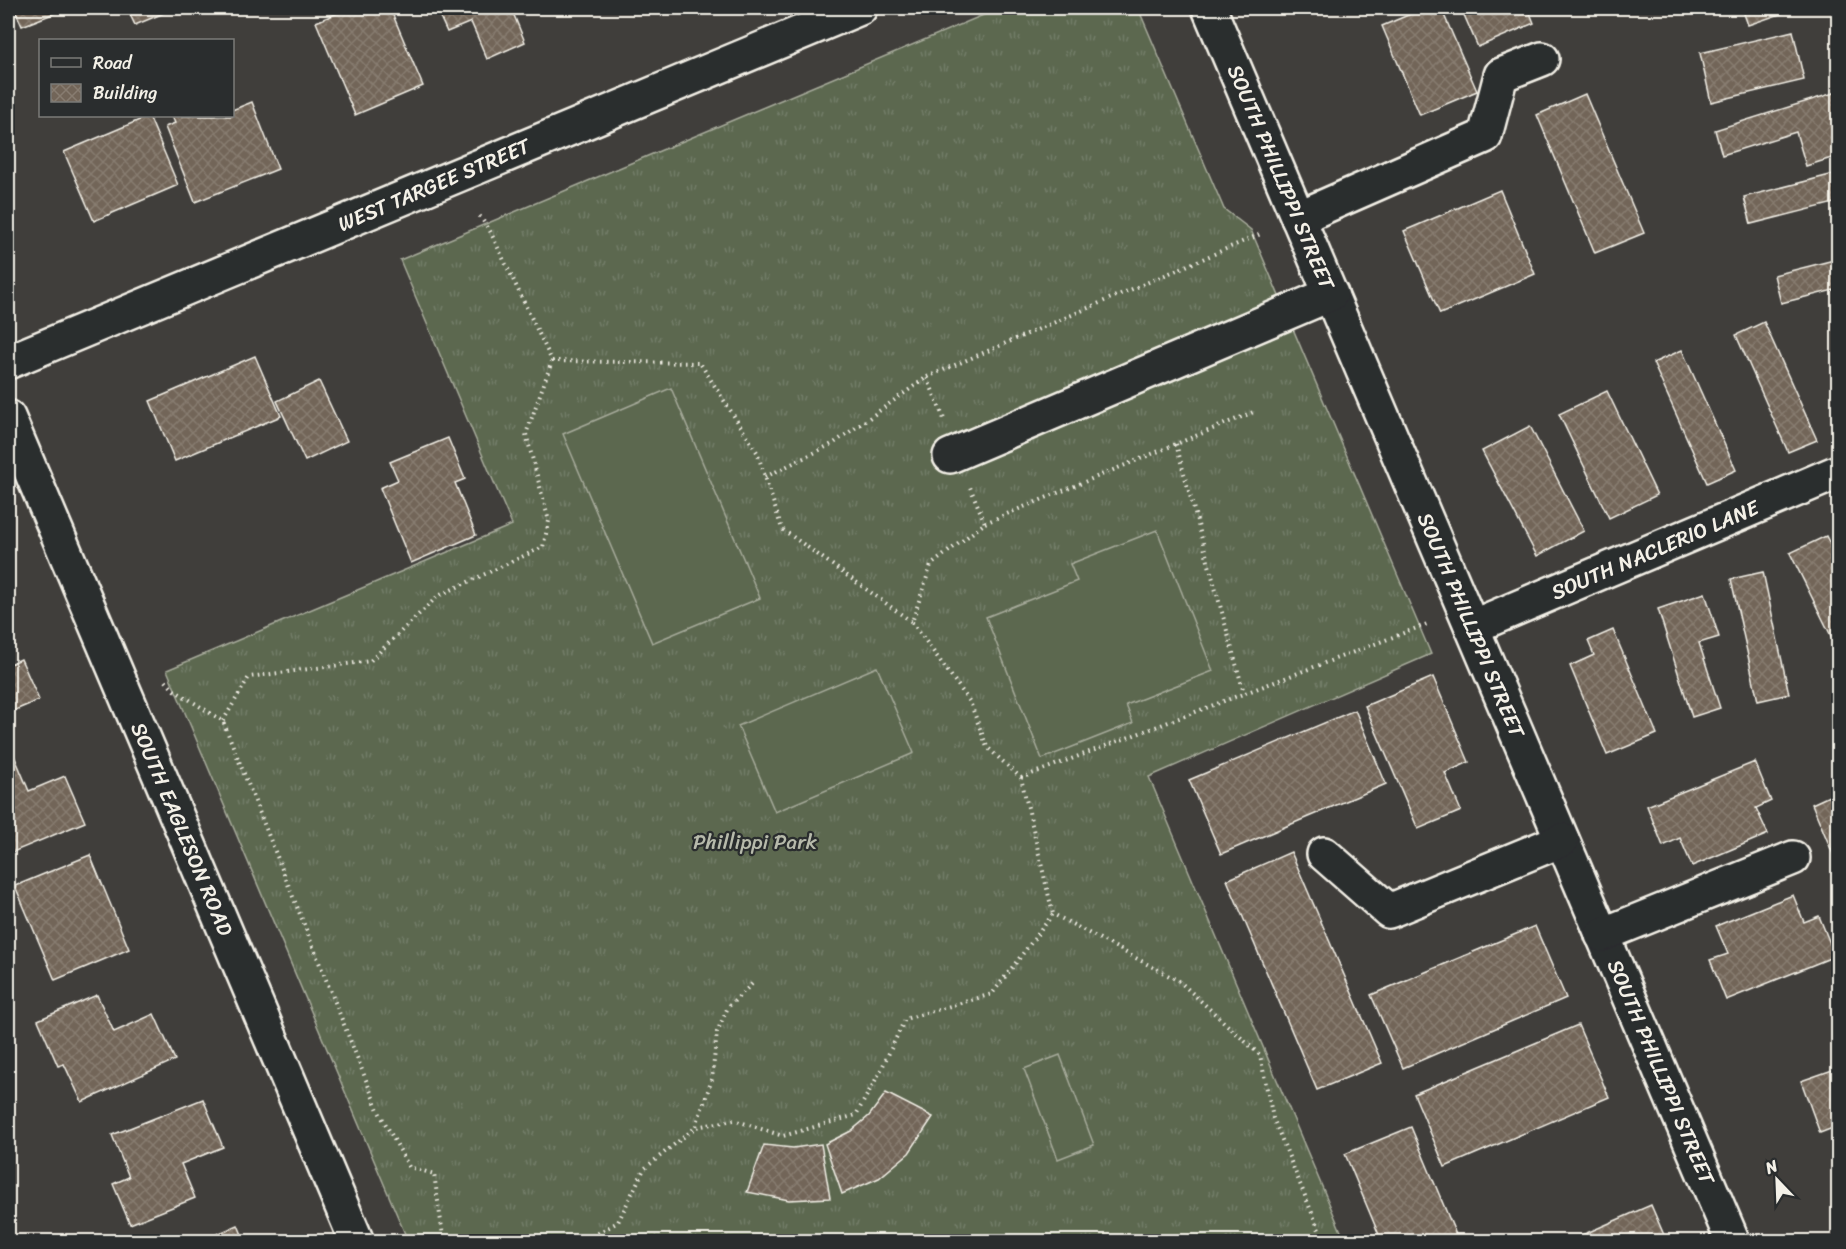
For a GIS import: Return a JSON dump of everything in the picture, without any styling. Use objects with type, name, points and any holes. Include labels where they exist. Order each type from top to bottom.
[{"type":"street","name":"WEST TARGEE STREET","points":[[8,362],[860,8]]},
{"type":"street","name":"SOUTH PHILLIPPI STREET","points":[[1209,8],[1732,1242]]},
{"type":"street","points":[[1299,218],[1485,136],[1501,75],[1542,58]]},
{"type":"street","points":[[954,454],[1331,294]]},
{"type":"street","name":"SOUTH EAGLESON ROAD","points":[[8,417],[357,1242]]},
{"type":"street","name":"SOUTH NACLERIO LANE","points":[[1468,619],[1839,472]]},
{"type":"street","points":[[1324,854],[1389,911],[1562,840]]},
{"type":"street","points":[[1602,935],[1794,858]]},
{"type":"path","points":[[223,721],[249,677],[370,661],[438,596],[543,547],[549,521],[526,434],[552,362],[490,231],[479,215]]},
{"type":"path","points":[[765,477],[834,443],[927,377],[1299,218]]},
{"type":"path","points":[[552,362],[700,363],[757,452],[782,529],[912,622],[970,702],[987,747],[1021,778],[1053,914],[1179,981],[1260,1055],[1273,1118],[1324,1242]]},
{"type":"path","points":[[927,377],[954,454],[984,523]]},
{"type":"path","points":[[912,622],[931,565],[984,523],[1256,411]]},
{"type":"path","points":[[1176,444],[1244,693]]},
{"type":"path","points":[[1021,778],[1244,693],[1468,619]]},
{"type":"path","points":[[166,681],[174,690],[223,721],[378,1110],[409,1167],[434,1174],[444,1242]]},
{"type":"path","points":[[582,1242],[618,1222],[644,1169],[696,1127],[734,1120],[783,1136],[856,1115],[880,1072],[905,1018],[992,994],[1053,914]]},
{"type":"path","points":[[696,1127],[712,1079],[717,1032],[728,1007],[755,981]]},
{"type":"green space","name":"Phillippi Park","points":[[1000,8],[1138,8],[1224,209],[1251,230],[1431,654],[1149,777],[1345,1241],[408,1241],[167,670],[512,525],[400,260]]},
{"type":"green space","points":[[671,388],[760,598],[652,643],[563,434]]},
{"type":"green space","points":[[1157,530],[1213,671],[1126,705],[1133,723],[1042,759],[986,617],[1077,581],[1070,564]]},
{"type":"green space","points":[[877,667],[914,753],[775,812],[738,726]]},
{"type":"green space","points":[[1060,1055],[1094,1145],[1058,1159],[1024,1069]]},
{"type":"building","points":[[14,8],[68,8],[22,26]]},
{"type":"building","points":[[127,8],[176,8],[135,25]]},
{"type":"building","points":[[350,8],[390,8],[423,86],[355,115],[316,22]]},
{"type":"building","points":[[436,8],[511,8],[525,42],[487,59],[471,22],[447,32]]},
{"type":"building","points":[[1425,8],[1441,8],[1477,91],[1420,115],[1382,26]]},
{"type":"building","points":[[1461,8],[1528,8],[1534,23],[1478,47]]},
{"type":"building","points":[[1687,8],[1702,8],[1689,12]]},
{"type":"building","points":[[1742,8],[1791,8],[1792,10],[1748,25]]},
{"type":"building","points":[[1793,31],[1804,80],[1711,102],[1700,53]]},
{"type":"building","points":[[1837,92],[1838,156],[1806,166],[1796,132],[1722,155],[1715,130]]},
{"type":"building","points":[[1585,94],[1644,233],[1595,253],[1537,115]]},
{"type":"building","points":[[252,102],[278,169],[195,202],[165,127],[175,123],[172,117],[234,117],[234,109]]},
{"type":"building","points":[[149,117],[178,185],[94,221],[64,152]]},
{"type":"building","points":[[1838,173],[1838,202],[1751,224],[1744,197]]},
{"type":"building","points":[[1500,190],[1535,274],[1440,314],[1404,231]]},
{"type":"building","points":[[1838,259],[1838,289],[1781,303],[1774,275]]},
{"type":"building","points":[[1764,322],[1817,440],[1788,452],[1736,335]]},
{"type":"building","points":[[1682,350],[1736,470],[1707,483],[1653,363]]},
{"type":"building","points":[[255,356],[281,416],[175,461],[150,401]]},
{"type":"building","points":[[319,381],[347,441],[305,461],[277,401]]},
{"type":"building","points":[[1607,391],[1657,495],[1609,518],[1559,414]]},
{"type":"building","points":[[1530,426],[1584,531],[1537,556],[1482,451]]},
{"type":"building","points":[[448,438],[465,479],[455,483],[476,535],[411,563],[380,488],[398,480],[390,462]]},
{"type":"building","points":[[1826,536],[1838,560],[1838,650],[1790,553]]},
{"type":"building","points":[[1763,572],[1789,694],[1758,701],[1731,579]]},
{"type":"building","points":[[1705,593],[1719,637],[1699,643],[1720,708],[1692,717],[1658,609]]},
{"type":"building","points":[[1613,630],[1657,734],[1607,755],[1570,666],[1594,655],[1588,641]]},
{"type":"building","points":[[21,659],[39,700],[8,713],[8,665]]},
{"type":"building","points":[[1433,677],[1469,762],[1445,773],[1461,811],[1418,829],[1365,706]]},
{"type":"building","points":[[1355,710],[1386,784],[1221,854],[1189,780]]},
{"type":"building","points":[[10,746],[29,791],[65,776],[85,822],[8,854],[8,748]]},
{"type":"building","points":[[1755,762],[1771,801],[1756,808],[1768,834],[1692,866],[1680,838],[1663,846],[1647,806]]},
{"type":"building","points":[[1838,792],[1838,866],[1812,804]]},
{"type":"building","points":[[1291,852],[1382,1063],[1317,1090],[1227,880]]},
{"type":"building","points":[[90,855],[129,949],[55,980],[15,886]]},
{"type":"building","points":[[1793,895],[1804,922],[1819,916],[1835,956],[1726,1000],[1710,960],[1728,954],[1716,926]]},
{"type":"building","points":[[1535,926],[1566,998],[1403,1068],[1371,995]]},
{"type":"building","points":[[97,995],[114,1032],[154,1014],[175,1060],[82,1102],[64,1064],[58,1066],[38,1020]]},
{"type":"building","points":[[1578,1025],[1609,1097],[1445,1167],[1414,1094]]},
{"type":"building","points":[[1838,1068],[1838,1126],[1820,1133],[1801,1081]]},
{"type":"building","points":[[886,1093],[933,1117],[909,1153],[879,1178],[842,1194],[825,1144],[851,1131],[869,1116]]},
{"type":"building","points":[[203,1099],[223,1147],[181,1164],[195,1198],[130,1224],[113,1184],[129,1177],[112,1135]]},
{"type":"building","points":[[1411,1127],[1459,1242],[1382,1242],[1345,1154]]},
{"type":"building","points":[[821,1144],[830,1198],[789,1200],[747,1192],[764,1145],[793,1148]]},
{"type":"building","points":[[1651,1205],[1667,1242],[1566,1242]]},
{"type":"building","points":[[238,1225],[245,1242],[199,1242]]}]
